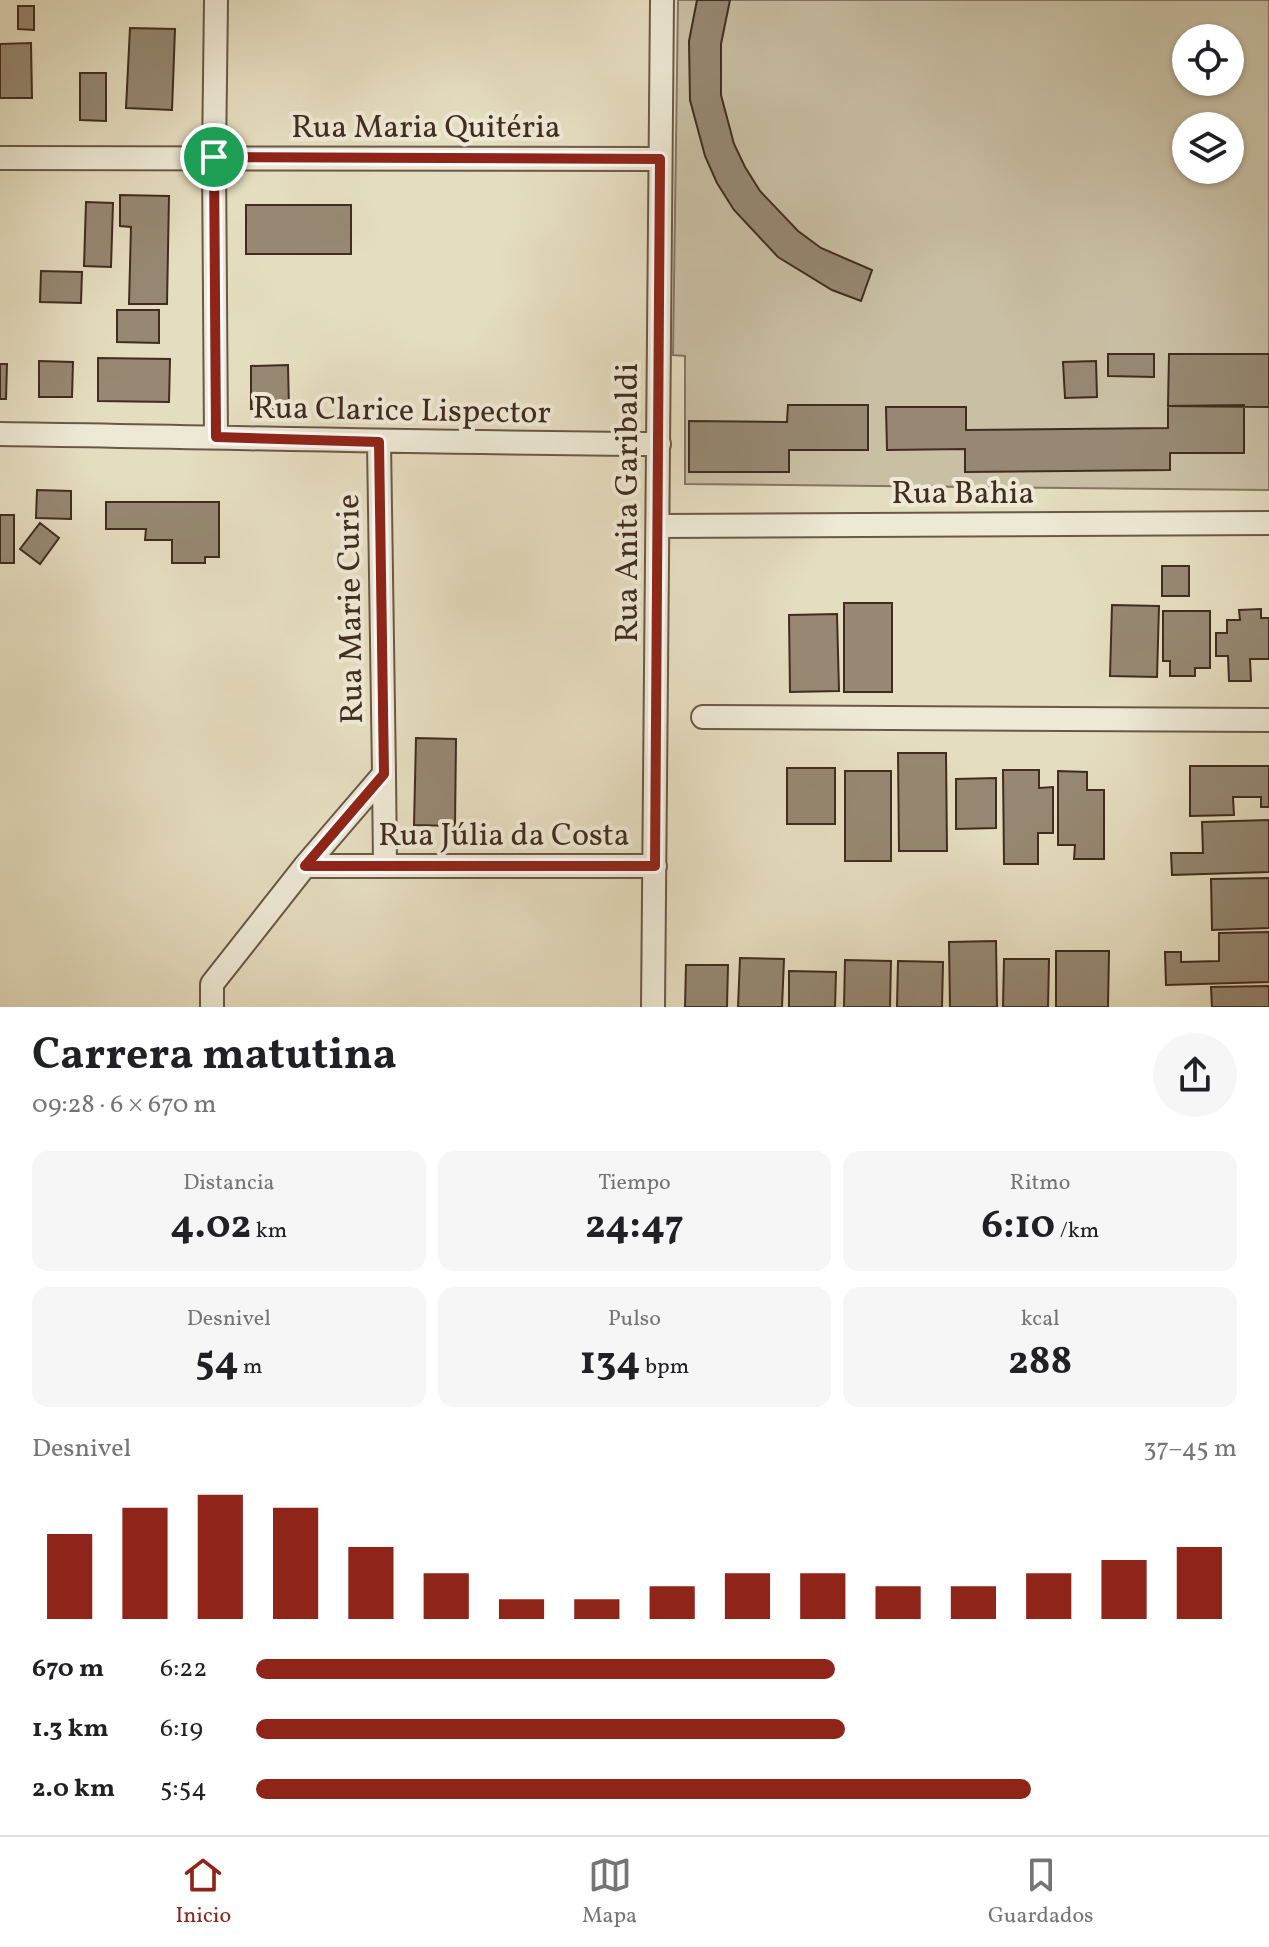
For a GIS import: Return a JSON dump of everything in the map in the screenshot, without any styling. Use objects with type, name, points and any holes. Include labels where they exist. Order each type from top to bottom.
[{"type":"street","points":[[216,0],[216,437]]},
{"type":"street","name":"Rua Anita Garibaldi","points":[[653,1007],[662,0]]},
{"type":"street","name":"Rua Maria Quitéria","points":[[0,158],[660,159]]},
{"type":"street","name":"Rua Clarice Lispector","points":[[0,434],[659,444]]},
{"type":"street","name":"Rua Marie Curie","points":[[379,442],[385,866]]},
{"type":"street","name":"Rua Bahia","points":[[658,526],[1269,523]]},
{"type":"street","points":[[703,717],[1269,720]]},
{"type":"street","points":[[212,1007],[212,984],[305,866],[384,774]]},
{"type":"street","name":"Rua Júlia da Costa","points":[[305,866],[655,866]]},
{"type":"shaded area","points":[[678,0],[1269,0],[1269,490],[685,484],[685,356],[673,355]]},
{"type":"building","points":[[697,0],[730,0],[721,44],[721,95],[734,144],[745,167],[760,191],[798,231],[821,248],[872,270],[861,301],[832,290],[778,257],[734,210],[717,183],[705,156],[690,100],[689,41]]},
{"type":"building","points":[[18,6],[34,6],[34,30],[18,29]]},
{"type":"building","points":[[130,28],[175,29],[172,110],[126,108]]},
{"type":"building","points":[[31,43],[32,98],[0,98],[0,44]]},
{"type":"building","points":[[80,73],[106,73],[106,121],[80,120]]},
{"type":"building","points":[[120,195],[169,196],[167,304],[129,304],[131,227],[120,226]]},
{"type":"building","points":[[86,202],[113,203],[111,267],[84,266]]},
{"type":"building","points":[[246,205],[351,205],[351,254],[246,254]]},
{"type":"building","points":[[41,271],[82,272],[81,303],[40,302]]},
{"type":"building","points":[[117,310],[159,310],[159,343],[117,342]]},
{"type":"building","points":[[1108,354],[1154,354],[1154,377],[1108,376]]},
{"type":"building","points":[[1169,354],[1269,354],[1269,407],[1168,406]]},
{"type":"building","points":[[98,358],[170,359],[169,402],[98,401]]},
{"type":"building","points":[[39,361],[73,362],[72,397],[39,397]]},
{"type":"building","points":[[1096,361],[1097,397],[1065,398],[1063,362]]},
{"type":"building","points":[[0,364],[7,364],[6,399],[0,399]]},
{"type":"building","points":[[288,365],[289,409],[251,409],[251,366]]},
{"type":"building","points":[[788,405],[868,405],[868,450],[789,450],[789,472],[689,472],[689,421],[787,422]]},
{"type":"building","points":[[1244,405],[1244,453],[1170,453],[1170,470],[965,472],[965,449],[887,450],[886,407],[966,407],[966,430],[1168,428],[1168,406]]},
{"type":"building","points":[[37,490],[71,491],[71,519],[36,518]]},
{"type":"building","points":[[106,502],[219,502],[219,557],[205,557],[205,563],[172,563],[172,540],[145,540],[146,529],[106,529]]},
{"type":"building","points":[[0,515],[14,515],[14,563],[0,563]]},
{"type":"building","points":[[40,523],[59,538],[40,564],[20,549]]},
{"type":"building","points":[[1162,566],[1189,566],[1189,596],[1162,596]]},
{"type":"building","points":[[844,603],[892,603],[892,692],[844,692]]},
{"type":"building","points":[[1112,605],[1159,606],[1157,677],[1110,676]]},
{"type":"building","points":[[1261,609],[1261,618],[1269,618],[1269,659],[1250,659],[1251,681],[1229,681],[1228,656],[1216,656],[1216,633],[1227,633],[1227,620],[1240,620],[1239,610]]},
{"type":"building","points":[[1163,611],[1210,611],[1210,668],[1195,668],[1195,676],[1170,676],[1170,661],[1163,661]]},
{"type":"building","points":[[837,614],[839,691],[790,692],[789,615]]},
{"type":"building","points":[[416,738],[456,739],[455,826],[414,825]]},
{"type":"building","points":[[898,753],[946,753],[947,851],[899,851]]},
{"type":"building","points":[[1190,766],[1269,766],[1269,807],[1261,807],[1261,797],[1233,797],[1234,815],[1190,816]]},
{"type":"building","points":[[787,768],[835,768],[835,824],[787,824]]},
{"type":"building","points":[[1003,770],[1039,770],[1039,788],[1053,787],[1053,833],[1038,833],[1038,864],[1004,864]]},
{"type":"building","points":[[845,771],[891,771],[891,861],[845,861]]},
{"type":"building","points":[[1058,771],[1087,772],[1087,790],[1104,790],[1104,859],[1074,859],[1075,845],[1058,845]]},
{"type":"building","points":[[996,778],[996,828],[956,829],[956,779]]},
{"type":"building","points":[[1269,820],[1269,872],[1172,875],[1171,853],[1203,853],[1202,822]]},
{"type":"building","points":[[1269,878],[1269,928],[1212,930],[1211,879]]},
{"type":"building","points":[[1269,932],[1269,982],[1166,985],[1165,952],[1181,952],[1181,962],[1219,961],[1219,933]]},
{"type":"building","points":[[996,941],[997,1007],[950,1007],[949,942]]},
{"type":"building","points":[[1056,951],[1109,951],[1108,1007],[1056,1007]]},
{"type":"building","points":[[740,958],[784,959],[782,1007],[738,1007]]},
{"type":"building","points":[[1004,959],[1049,959],[1048,1007],[1003,1007]]},
{"type":"building","points":[[845,960],[891,961],[890,1007],[844,1007]]},
{"type":"building","points":[[898,961],[943,962],[942,1007],[897,1007]]},
{"type":"building","points":[[686,965],[728,965],[727,1007],[685,1007]]},
{"type":"building","points":[[789,971],[836,972],[835,1007],[789,1007]]},
{"type":"building","points":[[1269,986],[1269,1007],[1212,1007],[1211,987]]},
{"type":"route","points":[[214,157],[660,159],[655,866],[305,866],[384,774],[379,442],[216,437],[214,157]]}]
